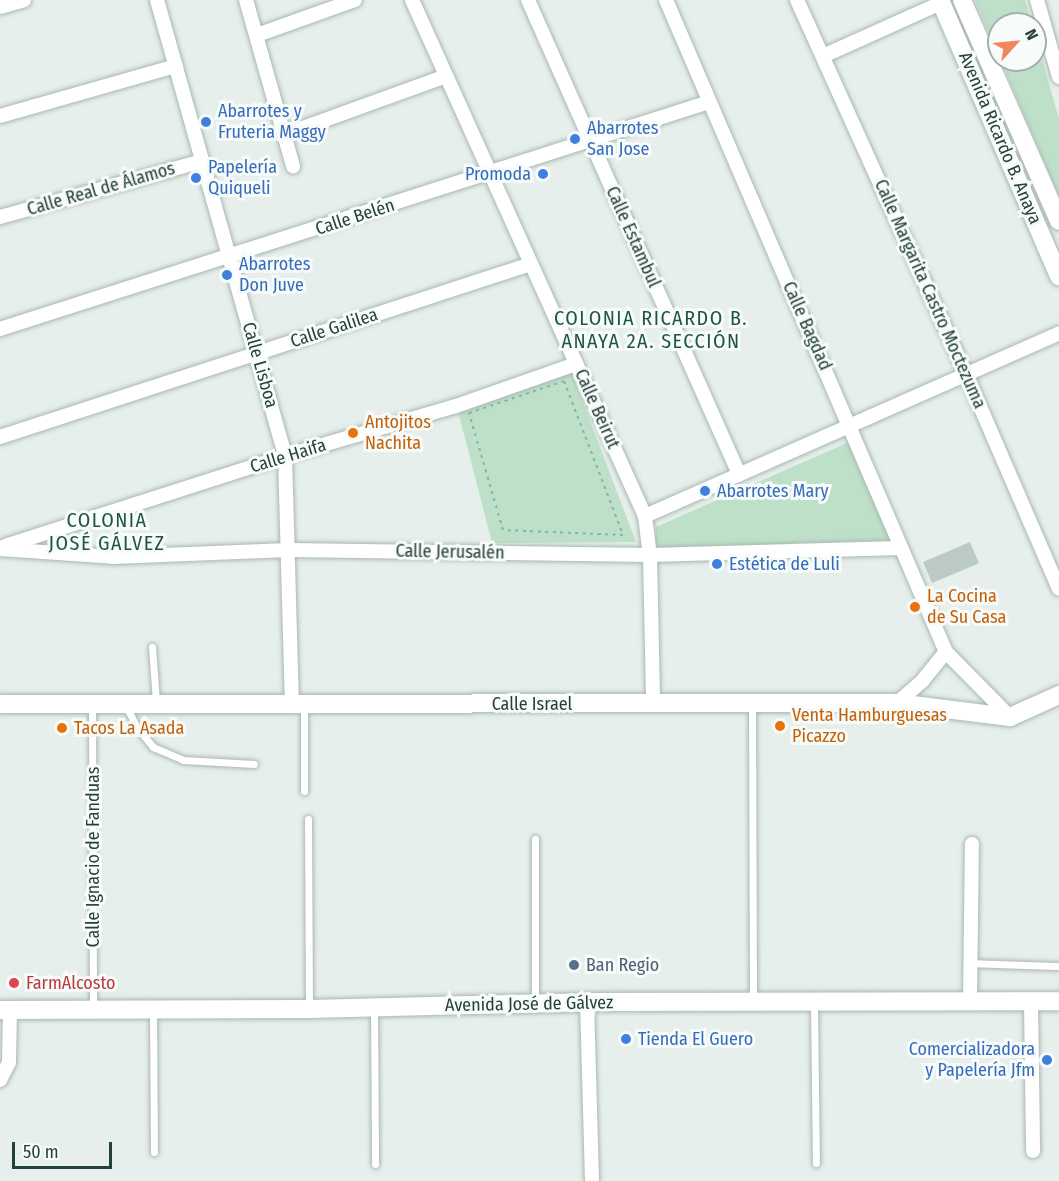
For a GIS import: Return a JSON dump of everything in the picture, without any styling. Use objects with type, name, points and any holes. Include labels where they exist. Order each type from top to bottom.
[{"type":"main road","name":"Avenida Ricardo B. Anaya","points":[[962,0],[1059,221]]},
{"type":"main road","name":"Avenida Ricardo B. Anaya","points":[[941,1],[1059,276]]},
{"type":"main road","points":[[1010,717],[1059,695]]},
{"type":"main road","name":"Calle Israel","points":[[0,704],[897,704],[1010,717]]},
{"type":"main road","name":"Avenida José de Gálvez","points":[[5,1009],[309,1009],[587,1002],[1059,1001]]},
{"type":"street","points":[[0,7],[24,0]]},
{"type":"street","name":"Calle Lisboa","points":[[157,0],[285,456],[288,550],[298,704]]},
{"type":"street","points":[[246,0],[294,166]]},
{"type":"street","points":[[256,35],[355,0]]},
{"type":"street","name":"Calle Beirut","points":[[412,0],[645,516],[650,555],[652,704]]},
{"type":"street","name":"Calle Estambul","points":[[528,0],[739,474]]},
{"type":"street","name":"Calle Bagdad","points":[[666,0],[946,652],[1010,717]]},
{"type":"street","name":"Calle Margarita Castro Moctezuma","points":[[797,0],[966,374],[1059,589]]},
{"type":"street","points":[[1037,0],[1059,76]]},
{"type":"street","points":[[823,56],[941,1]]},
{"type":"street","points":[[0,116],[176,66]]},
{"type":"street","points":[[286,134],[446,76]]},
{"type":"street","name":"Calle Belén","points":[[0,329],[709,102]]},
{"type":"street","name":"Calle Real de Álamos","points":[[0,217],[202,161]]},
{"type":"street","name":"Calle Galilea","points":[[0,437],[531,264]]},
{"type":"street","points":[[645,516],[1059,333]]},
{"type":"street","name":"Calle Haifa","points":[[0,548],[285,456],[456,406],[576,364]]},
{"type":"street","name":"Calle Jerusalén","points":[[0,548],[113,557],[288,550],[650,555],[901,548]]},
{"type":"street","points":[[897,704],[924,680],[946,652]]},
{"type":"street","points":[[970,1001],[972,844]]},
{"type":"street","points":[[1031,1001],[1033,1150]]},
{"type":"street","points":[[587,1002],[592,1181]]},
{"type":"street","points":[[0,1080],[9,1062],[5,1009]]},
{"type":"lane","points":[[152,647],[156,704]]},
{"type":"lane","name":"Calle Ignacio de Fanduas","points":[[92,704],[93,1010]]},
{"type":"lane","points":[[125,704],[136,726],[153,747],[183,760],[254,764]]},
{"type":"lane","points":[[298,704],[304,791]]},
{"type":"lane","points":[[752,704],[753,1003]]},
{"type":"lane","points":[[308,819],[309,1009]]},
{"type":"lane","points":[[535,838],[535,1004]]},
{"type":"lane","points":[[971,963],[1059,966]]},
{"type":"lane","points":[[814,1002],[816,1164]]},
{"type":"lane","points":[[374,1006],[375,1164]]},
{"type":"lane","points":[[153,1010],[154,1152]]},
{"type":"path","points":[[564,381],[568,392],[623,535],[503,530],[469,413],[564,381]]},
{"type":"green space","points":[[975,0],[1025,0],[1028,12],[987,12],[987,28]]},
{"type":"green space","points":[[1006,72],[1046,72],[1059,119],[1059,197]]},
{"type":"green space","points":[[570,368],[636,542],[492,543],[457,407]]},
{"type":"green space","points":[[849,442],[891,540],[656,549],[656,527]]},
{"type":"building","points":[[970,542],[979,563],[932,583],[923,562]]},
{"type":"place","name":"Abarrotes y Fruteria Maggy","points":[[206,122]]},
{"type":"place","name":"Abarrotes San Jose","points":[[575,139]]},
{"type":"place","name":"Promoda","points":[[543,174]]},
{"type":"place","name":"Papelería Quiqueli","points":[[196,178]]},
{"type":"place","name":"Abarrotes Don Juve","points":[[227,275]]},
{"type":"place","name":"Antojitos Nachita","points":[[353,433]]},
{"type":"place","name":"Abarrotes Mary","points":[[705,491]]},
{"type":"place","name":"Estética de Luli","points":[[717,564]]},
{"type":"place","name":"La Cocina de Su Casa","points":[[915,607]]},
{"type":"place","name":"Venta Hamburguesas Picazzo","points":[[780,726]]},
{"type":"place","name":"Tacos La Asada","points":[[62,728]]},
{"type":"place","name":"Ban Regio","points":[[574,965]]},
{"type":"place","name":"FarmAlcosto","points":[[14,983]]},
{"type":"place","name":"Tienda El Guero","points":[[626,1039]]},
{"type":"place","name":"Comercializadora y Papelería Jfm","points":[[1047,1060]]},
{"type":"district","name":"COLONIA RICARDO B. ANAYA 2A. SECCIÓN","points":[[651,330]]},
{"type":"district","name":"COLONIA JOSÉ GÁLVEZ","points":[[107,532]]}]
